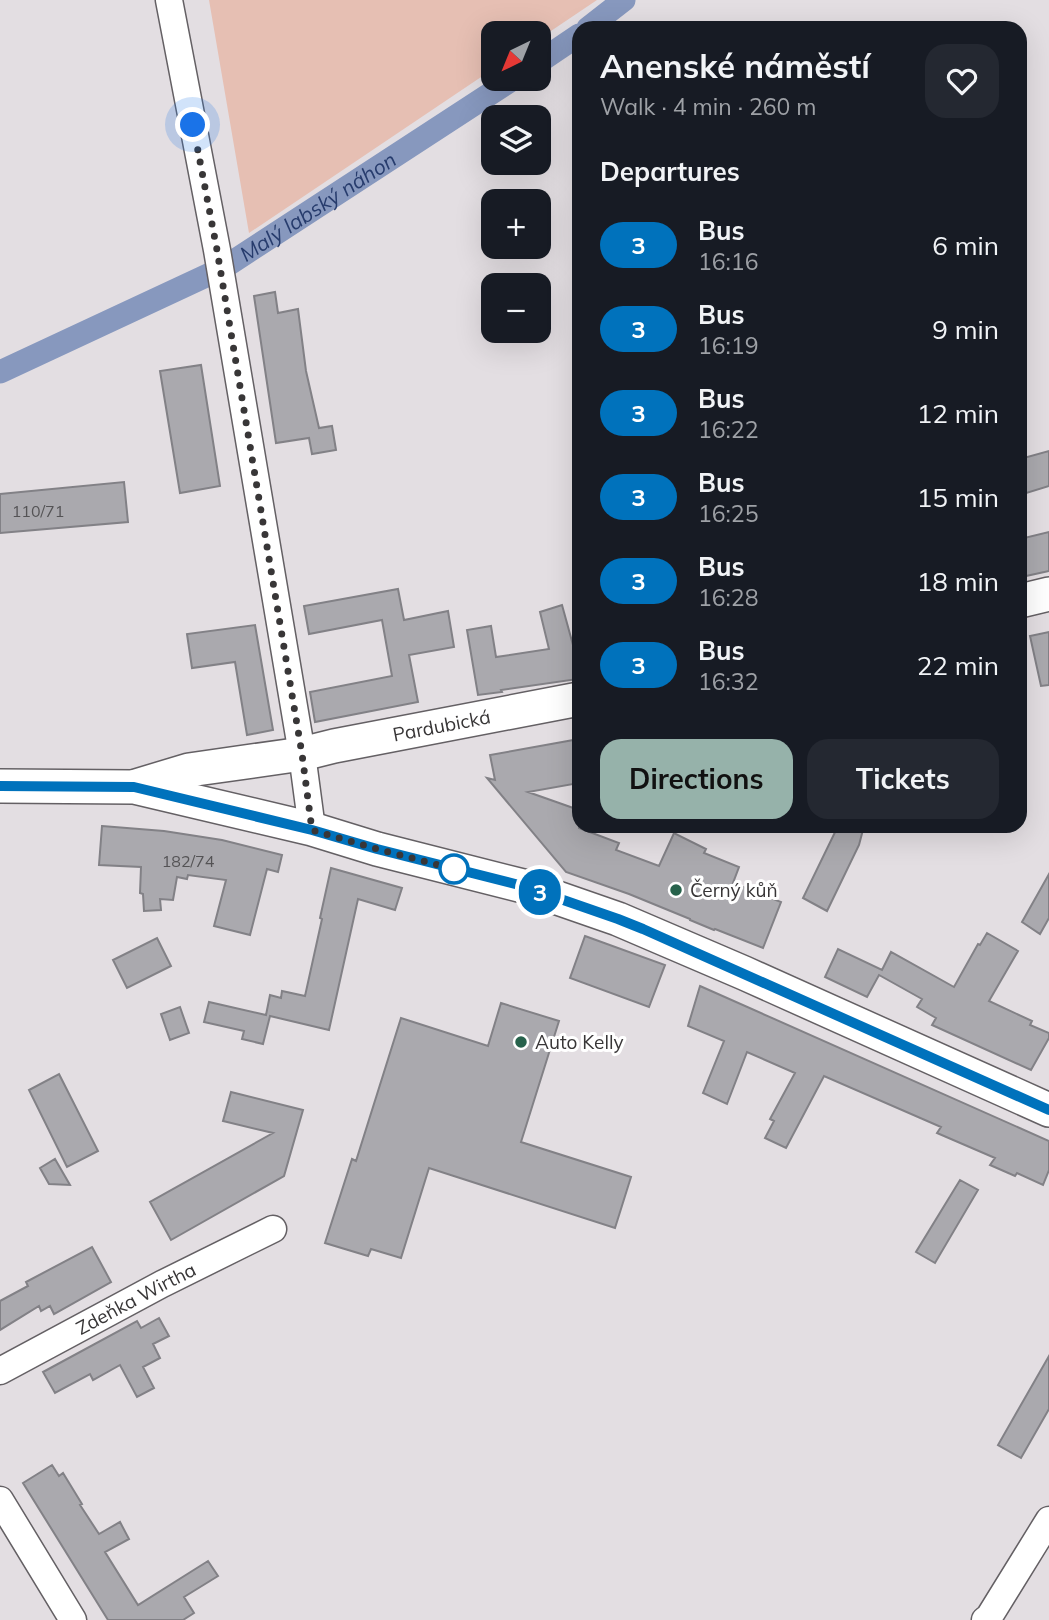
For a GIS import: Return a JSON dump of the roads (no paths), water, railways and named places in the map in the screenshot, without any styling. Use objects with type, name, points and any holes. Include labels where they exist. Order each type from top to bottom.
[{"type":"street","points":[[169,0],[217,250],[302,754],[312,830]]},
{"type":"street","points":[[1027,599],[1049,594]]},
{"type":"street","name":"Pardubická","points":[[134,787],[190,770],[302,754],[572,700]]},
{"type":"street","points":[[0,786],[134,787],[312,830],[523,886],[618,919],[1049,1110]]},
{"type":"street","name":"Zdeňka Wirtha","points":[[0,1371],[162,1284],[274,1228]]},
{"type":"street","points":[[0,1500],[73,1620]]},
{"type":"street","points":[[991,1619],[1049,1520]]},
{"type":"waterway","name":"Malý labský náhon","points":[[597,21],[624,0]]},
{"type":"waterway","name":"Malý labský náhon","points":[[551,54],[572,40]]},
{"type":"waterway","name":"Malý labský náhon","points":[[0,372],[223,268],[495,91]]},
{"type":"place","name":"Černý kůň","points":[[676,890]]},
{"type":"place","name":"Auto Kelly","points":[[521,1042]]}]
